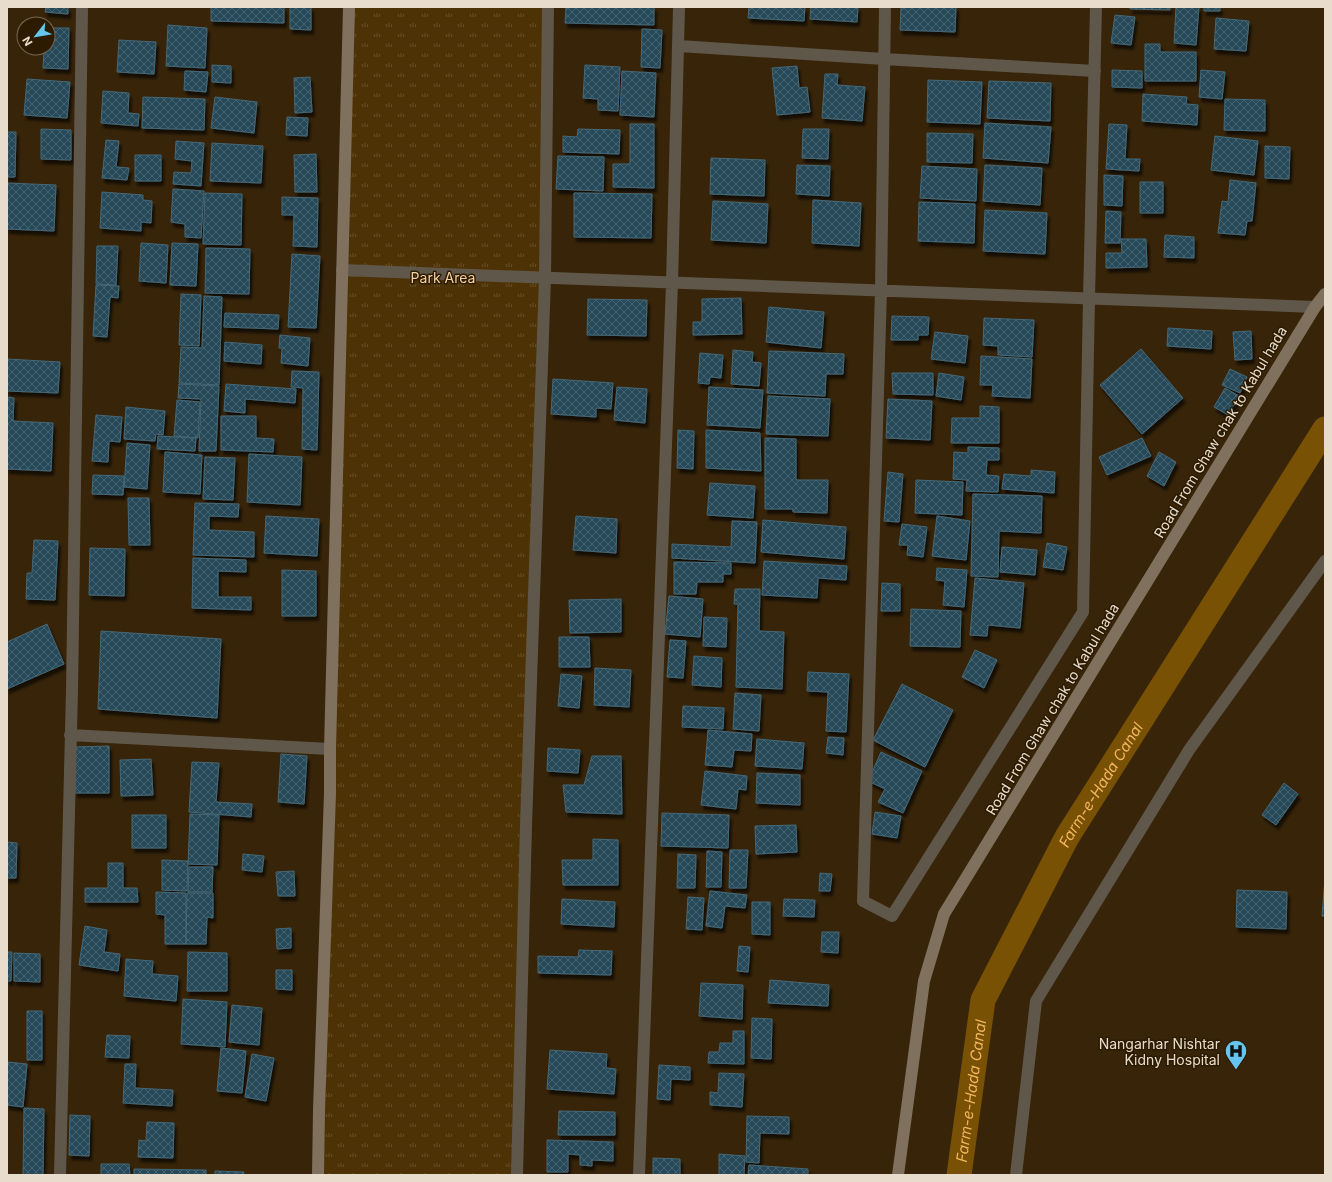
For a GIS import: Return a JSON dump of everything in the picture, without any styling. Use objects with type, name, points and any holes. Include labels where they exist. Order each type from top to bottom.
[{"type":"street","points":[[60,1175],[70,735],[82,7]]},
{"type":"street","points":[[318,1175],[330,793],[349,7]]},
{"type":"street","points":[[517,1175],[526,825],[545,278],[548,7]]},
{"type":"street","points":[[638,1175],[672,283],[679,7]]},
{"type":"street","points":[[885,7],[880,290],[863,902],[892,916],[1083,612],[1096,7]]},
{"type":"street","points":[[678,46],[1095,71]]},
{"type":"street","points":[[342,270],[1315,307]]},
{"type":"street","name":"Road From Ghaw chak to Kabul hada","points":[[898,1175],[924,981],[944,914],[1315,307],[1325,294]]},
{"type":"street","points":[[1016,1175],[1036,1001],[1189,750],[1325,561]]},
{"type":"street","points":[[70,735],[330,749]]},
{"type":"green space","name":"Park Area","points":[[349,7],[548,7],[517,1175],[318,1175]]},
{"type":"building","points":[[46,7],[68,7],[68,14],[45,12]]},
{"type":"building","points":[[211,7],[284,7],[284,23],[211,21]]},
{"type":"building","points":[[290,7],[311,7],[311,30],[290,29]]},
{"type":"building","points":[[566,7],[654,7],[654,25],[565,23]]},
{"type":"building","points":[[749,7],[805,7],[804,21],[748,18]]},
{"type":"building","points":[[811,7],[858,7],[857,22],[810,19]]},
{"type":"building","points":[[901,7],[956,7],[955,32],[900,30]]},
{"type":"building","points":[[1130,7],[1170,7],[1170,10],[1130,9]]},
{"type":"building","points":[[1176,7],[1199,7],[1196,45],[1174,43]]},
{"type":"building","points":[[1204,7],[1220,7],[1220,11],[1204,11]]},
{"type":"building","points":[[1115,15],[1135,17],[1131,45],[1111,43]]},
{"type":"building","points":[[1216,18],[1249,21],[1246,51],[1214,49]]},
{"type":"building","points":[[168,25],[207,28],[205,68],[166,66]]},
{"type":"building","points":[[56,28],[69,28],[68,69],[43,68],[44,56],[56,56]]},
{"type":"building","points":[[642,29],[662,30],[660,68],[641,67]]},
{"type":"building","points":[[119,40],[156,42],[154,74],[117,72]]},
{"type":"building","points":[[1145,44],[1160,44],[1160,52],[1196,52],[1196,81],[1145,81]]},
{"type":"building","points":[[212,65],[231,66],[231,83],[212,82]]},
{"type":"building","points":[[585,65],[620,67],[618,111],[598,110],[598,99],[583,98]]},
{"type":"building","points":[[797,66],[799,88],[807,87],[810,112],[777,115],[772,68]]},
{"type":"building","points":[[1112,70],[1142,71],[1142,88],[1112,87]]},
{"type":"building","points":[[1201,70],[1225,72],[1222,99],[1199,97]]},
{"type":"building","points":[[185,71],[208,72],[206,92],[184,90]]},
{"type":"building","points":[[622,71],[656,73],[654,117],[620,115]]},
{"type":"building","points":[[825,74],[838,74],[837,85],[865,87],[862,121],[822,118]]},
{"type":"building","points":[[310,77],[312,112],[295,113],[294,78]]},
{"type":"building","points":[[27,79],[70,82],[67,118],[24,115]]},
{"type":"building","points":[[928,80],[982,82],[980,124],[927,122]]},
{"type":"building","points":[[989,81],[1051,83],[1050,121],[987,118]]},
{"type":"building","points":[[103,91],[129,93],[128,113],[139,114],[138,126],[101,123]]},
{"type":"building","points":[[1143,94],[1187,97],[1186,104],[1198,105],[1197,125],[1142,121]]},
{"type":"building","points":[[143,97],[205,99],[204,130],[142,128]]},
{"type":"building","points":[[215,97],[257,102],[254,133],[211,128]]},
{"type":"building","points":[[1225,99],[1265,100],[1265,131],[1224,130]]},
{"type":"building","points":[[287,117],[308,118],[307,136],[286,135]]},
{"type":"building","points":[[985,123],[1051,127],[1048,163],[983,158]]},
{"type":"building","points":[[630,124],[654,124],[654,188],[613,187],[613,164],[630,164]]},
{"type":"building","points":[[1109,124],[1127,125],[1125,159],[1140,159],[1139,171],[1106,169]]},
{"type":"building","points":[[41,129],[71,130],[71,160],[41,159]]},
{"type":"building","points":[[578,129],[620,130],[619,154],[563,152],[563,136],[577,137]]},
{"type":"building","points":[[803,129],[829,129],[828,159],[802,158]]},
{"type":"building","points":[[7,132],[16,132],[15,177],[7,177]]},
{"type":"building","points":[[927,133],[973,134],[972,163],[927,162]]},
{"type":"building","points":[[1215,136],[1258,141],[1254,175],[1211,170]]},
{"type":"building","points":[[106,140],[119,141],[116,167],[129,168],[127,180],[102,178]]},
{"type":"building","points":[[176,141],[204,143],[201,186],[173,184],[174,172],[191,173],[192,161],[175,159]]},
{"type":"building","points":[[212,143],[263,146],[261,183],[210,181]]},
{"type":"building","points":[[1265,146],[1290,147],[1289,179],[1265,178]]},
{"type":"building","points":[[316,154],[317,192],[295,192],[294,155]]},
{"type":"building","points":[[135,155],[161,155],[161,181],[135,181]]},
{"type":"building","points":[[558,156],[604,157],[603,191],[556,189]]},
{"type":"building","points":[[711,158],[765,160],[764,196],[710,194]]},
{"type":"building","points":[[797,165],[830,166],[829,196],[796,194]]},
{"type":"building","points":[[985,165],[1042,168],[1040,205],[983,201]]},
{"type":"building","points":[[922,166],[977,169],[976,201],[920,198]]},
{"type":"building","points":[[1104,175],[1123,176],[1122,206],[1104,205]]},
{"type":"building","points":[[1230,180],[1256,183],[1252,221],[1247,221],[1245,235],[1218,233],[1222,201],[1228,202]]},
{"type":"building","points":[[1140,182],[1163,182],[1163,213],[1140,213]]},
{"type":"building","points":[[7,183],[56,185],[54,231],[7,229]]},
{"type":"building","points":[[173,189],[204,191],[201,238],[185,237],[185,224],[171,222]]},
{"type":"building","points":[[102,192],[143,195],[143,200],[152,201],[151,223],[141,222],[141,231],[100,228]]},
{"type":"building","points":[[205,193],[242,194],[241,245],[203,244]]},
{"type":"building","points":[[574,193],[652,194],[651,238],[574,237]]},
{"type":"building","points":[[282,197],[318,198],[317,247],[293,246],[294,215],[282,215]]},
{"type":"building","points":[[813,200],[861,203],[859,246],[812,243]]},
{"type":"building","points":[[713,201],[768,204],[766,243],[711,240]]},
{"type":"building","points":[[919,202],[975,204],[974,243],[918,241]]},
{"type":"building","points":[[985,210],[1047,213],[1045,254],[983,251]]},
{"type":"building","points":[[1106,211],[1121,212],[1120,243],[1105,243]]},
{"type":"building","points":[[1165,235],[1194,237],[1194,258],[1164,257]]},
{"type":"building","points":[[1121,239],[1146,239],[1147,267],[1106,268],[1106,253],[1122,253]]},
{"type":"building","points":[[141,243],[168,245],[166,283],[139,281]]},
{"type":"building","points":[[172,243],[198,244],[196,286],[170,285]]},
{"type":"building","points":[[97,246],[118,246],[116,285],[96,284]]},
{"type":"building","points":[[206,248],[250,249],[249,294],[205,293]]},
{"type":"building","points":[[292,254],[320,256],[316,328],[288,327]]},
{"type":"building","points":[[96,285],[119,286],[118,298],[110,297],[107,337],[93,336]]},
{"type":"building","points":[[181,294],[201,295],[199,346],[179,345]]},
{"type":"building","points":[[204,296],[222,297],[219,385],[179,383],[181,347],[202,348]]},
{"type":"building","points":[[741,298],[742,334],[693,335],[693,322],[702,322],[702,299]]},
{"type":"building","points":[[588,299],[647,300],[646,336],[587,335]]},
{"type":"building","points":[[769,307],[824,312],[821,348],[766,342]]},
{"type":"building","points":[[225,313],[279,315],[278,329],[224,327]]},
{"type":"building","points":[[892,316],[929,317],[928,335],[918,335],[918,340],[891,340]]},
{"type":"building","points":[[984,318],[1034,320],[1032,357],[998,355],[998,346],[983,345]]},
{"type":"building","points":[[1168,328],[1212,331],[1211,349],[1167,346]]},
{"type":"building","points":[[1251,331],[1252,359],[1235,360],[1233,332]]},
{"type":"building","points":[[935,332],[968,336],[965,363],[931,359]]},
{"type":"building","points":[[280,335],[310,338],[308,366],[281,363],[282,348],[279,348]]},
{"type":"building","points":[[225,342],[262,345],[261,364],[224,361]]},
{"type":"building","points":[[1141,349],[1183,398],[1142,434],[1100,385]]},
{"type":"building","points":[[733,350],[753,352],[752,362],[761,363],[759,386],[731,384]]},
{"type":"building","points":[[769,351],[844,354],[843,374],[826,374],[825,396],[767,393]]},
{"type":"building","points":[[700,353],[723,355],[721,378],[710,377],[709,384],[698,383]]},
{"type":"building","points":[[981,356],[1032,359],[1030,398],[992,396],[993,385],[980,385]]},
{"type":"building","points":[[7,359],[60,362],[58,393],[7,391]]},
{"type":"building","points":[[1230,369],[1247,377],[1240,393],[1222,385]]},
{"type":"building","points":[[292,371],[319,372],[317,450],[302,449],[303,388],[291,387]]},
{"type":"building","points":[[892,373],[933,373],[933,395],[893,394]]},
{"type":"building","points":[[939,373],[964,377],[961,400],[936,396]]},
{"type":"building","points":[[553,379],[613,383],[611,409],[596,408],[596,417],[551,414]]},
{"type":"building","points":[[179,384],[219,386],[216,451],[199,451],[201,399],[178,398]]},
{"type":"building","points":[[226,384],[296,389],[295,403],[245,399],[245,413],[224,411]]},
{"type":"building","points":[[617,387],[647,389],[645,423],[614,420]]},
{"type":"building","points":[[709,387],[763,390],[760,428],[707,425]]},
{"type":"building","points":[[1225,388],[1239,396],[1228,415],[1214,407]]},
{"type":"building","points":[[768,396],[830,399],[828,436],[766,434]]},
{"type":"building","points":[[7,397],[14,398],[13,421],[53,423],[51,471],[7,469]]},
{"type":"building","points":[[888,399],[932,401],[930,440],[886,438]]},
{"type":"building","points":[[177,400],[200,402],[198,438],[174,436]]},
{"type":"building","points":[[980,406],[999,407],[999,443],[951,443],[952,418],[980,418]]},
{"type":"building","points":[[126,407],[165,411],[163,435],[156,434],[155,441],[124,439]]},
{"type":"building","points":[[96,415],[122,417],[120,442],[109,441],[108,462],[92,461]]},
{"type":"building","points":[[221,416],[256,416],[256,438],[274,439],[273,452],[221,450]]},
{"type":"building","points":[[678,430],[694,431],[693,469],[677,468]]},
{"type":"building","points":[[706,430],[760,433],[761,471],[706,468]]},
{"type":"building","points":[[158,436],[196,438],[195,451],[157,449]]},
{"type":"building","points":[[765,438],[796,439],[796,480],[828,480],[827,513],[793,512],[793,509],[765,509]]},
{"type":"building","points":[[1142,438],[1151,456],[1107,475],[1099,457]]},
{"type":"building","points":[[127,443],[150,445],[147,489],[124,487]]},
{"type":"building","points":[[968,447],[999,448],[999,460],[987,460],[986,475],[999,476],[998,492],[966,491],[967,480],[953,479],[954,452],[968,453]]},
{"type":"building","points":[[165,452],[202,455],[200,494],[163,492]]},
{"type":"building","points":[[1159,452],[1176,462],[1164,486],[1147,476]]},
{"type":"building","points":[[249,454],[302,457],[300,505],[247,502]]},
{"type":"building","points":[[205,457],[235,458],[233,500],[203,499]]},
{"type":"building","points":[[1031,470],[1055,472],[1054,493],[1002,489],[1004,474],[1031,476]]},
{"type":"building","points":[[888,472],[903,474],[899,522],[884,521]]},
{"type":"building","points":[[93,475],[124,476],[123,495],[92,494]]},
{"type":"building","points":[[916,480],[963,482],[962,515],[915,513]]},
{"type":"building","points":[[710,483],[755,486],[753,518],[707,515]]},
{"type":"building","points":[[973,494],[1042,496],[1041,533],[999,531],[998,577],[971,576]]},
{"type":"building","points":[[128,498],[149,498],[150,545],[129,545]]},
{"type":"building","points":[[195,503],[239,504],[238,517],[209,516],[209,530],[254,532],[254,557],[193,555]]},
{"type":"building","points":[[266,516],[319,519],[317,556],[264,553]]},
{"type":"building","points":[[576,516],[617,519],[616,553],[573,550]]},
{"type":"building","points":[[937,516],[970,521],[966,560],[932,556]]},
{"type":"building","points":[[763,520],[846,527],[844,559],[761,552]]},
{"type":"building","points":[[732,521],[757,522],[755,563],[672,558],[672,544],[731,547]]},
{"type":"building","points":[[902,524],[927,527],[923,557],[907,555],[908,545],[899,545]]},
{"type":"building","points":[[34,540],[58,541],[55,600],[26,599],[27,573],[32,573]]},
{"type":"building","points":[[1047,543],[1067,547],[1063,570],[1043,567]]},
{"type":"building","points":[[1002,547],[1037,550],[1035,575],[1000,572]]},
{"type":"building","points":[[90,548],[125,549],[124,596],[89,595]]},
{"type":"building","points":[[193,558],[246,560],[246,572],[218,571],[218,597],[251,597],[251,610],[192,608]]},
{"type":"building","points":[[764,561],[847,566],[846,580],[818,578],[817,598],[762,595]]},
{"type":"building","points":[[674,562],[731,563],[731,574],[723,574],[723,582],[697,582],[696,594],[674,594]]},
{"type":"building","points":[[937,568],[967,570],[964,607],[943,605],[945,581],[936,580]]},
{"type":"building","points":[[282,570],[316,571],[316,616],[282,616]]},
{"type":"building","points":[[975,578],[1024,583],[1020,628],[988,625],[987,636],[970,635]]},
{"type":"building","points":[[882,583],[900,584],[900,611],[881,611]]},
{"type":"building","points":[[735,589],[760,589],[759,631],[784,632],[782,689],[736,687],[738,604],[734,604]]},
{"type":"building","points":[[669,596],[703,599],[700,637],[665,634]]},
{"type":"building","points":[[621,599],[621,632],[570,633],[569,600]]},
{"type":"building","points":[[911,609],[961,611],[960,647],[910,646]]},
{"type":"building","points":[[704,617],[727,618],[726,647],[703,646]]},
{"type":"building","points":[[47,624],[64,664],[7,689],[7,642]]},
{"type":"building","points":[[101,631],[221,639],[217,718],[98,709]]},
{"type":"building","points":[[559,637],[589,637],[590,667],[559,667]]},
{"type":"building","points":[[670,640],[686,641],[683,678],[667,677]]},
{"type":"building","points":[[975,650],[997,660],[984,688],[962,677]]},
{"type":"building","points":[[694,656],[722,658],[721,687],[692,685]]},
{"type":"building","points":[[595,668],[631,670],[629,707],[594,705]]},
{"type":"building","points":[[808,672],[849,674],[846,732],[826,731],[828,692],[807,691]]},
{"type":"building","points":[[561,674],[582,676],[579,708],[558,706]]},
{"type":"building","points":[[902,684],[953,710],[925,767],[873,740]]},
{"type":"building","points":[[735,693],[761,695],[759,731],[733,729]]},
{"type":"building","points":[[683,706],[724,708],[723,729],[682,727]]},
{"type":"building","points":[[708,730],[752,734],[751,751],[734,750],[732,767],[705,765]]},
{"type":"building","points":[[828,737],[844,738],[843,755],[826,753]]},
{"type":"building","points":[[757,739],[804,743],[802,769],[755,766]]},
{"type":"building","points":[[109,746],[109,793],[75,793],[74,747]]},
{"type":"building","points":[[548,748],[580,750],[578,773],[547,771]]},
{"type":"building","points":[[881,752],[922,771],[903,813],[878,802],[885,789],[868,781]]},
{"type":"building","points":[[281,754],[307,756],[304,804],[278,802]]},
{"type":"building","points":[[592,756],[621,756],[622,814],[566,812],[563,785],[584,785]]},
{"type":"building","points":[[151,759],[153,795],[121,796],[120,760]]},
{"type":"building","points":[[192,762],[219,763],[216,802],[252,804],[251,817],[189,812]]},
{"type":"building","points":[[705,771],[747,776],[746,790],[738,789],[736,809],[701,805]]},
{"type":"building","points":[[757,773],[800,775],[800,805],[756,803]]},
{"type":"building","points":[[1284,783],[1298,794],[1276,825],[1262,815]]},
{"type":"building","points":[[875,812],[901,816],[897,838],[872,834]]},
{"type":"building","points":[[662,813],[729,815],[728,848],[661,846]]},
{"type":"building","points":[[190,814],[219,815],[217,865],[188,864]]},
{"type":"building","points":[[132,815],[166,815],[166,848],[132,848]]},
{"type":"building","points":[[796,825],[797,852],[756,854],[755,826]]},
{"type":"building","points":[[593,839],[618,840],[618,885],[563,885],[562,860],[593,860]]},
{"type":"building","points":[[7,842],[17,843],[16,878],[7,878]]},
{"type":"building","points":[[730,850],[748,850],[746,888],[729,888]]},
{"type":"building","points":[[707,851],[722,852],[721,887],[706,887]]},
{"type":"building","points":[[243,854],[264,856],[262,872],[242,870]]},
{"type":"building","points":[[678,854],[696,855],[695,888],[677,888]]},
{"type":"building","points":[[162,860],[188,861],[187,891],[162,890]]},
{"type":"building","points":[[108,863],[123,863],[123,888],[137,888],[138,902],[85,902],[85,888],[108,888]]},
{"type":"building","points":[[189,867],[213,867],[212,892],[188,892]]},
{"type":"building","points":[[294,871],[295,896],[278,896],[276,872]]},
{"type":"building","points":[[820,873],[832,874],[830,891],[819,891]]},
{"type":"building","points":[[1325,878],[1325,916],[1322,916]]},
{"type":"building","points":[[1237,890],[1287,892],[1286,929],[1236,927]]},
{"type":"building","points":[[710,891],[747,895],[745,908],[725,906],[722,928],[706,926]]},
{"type":"building","points":[[156,892],[186,893],[186,944],[165,944],[165,915],[156,914]]},
{"type":"building","points":[[187,893],[213,893],[213,918],[207,917],[206,944],[186,944]]},
{"type":"building","points":[[688,897],[704,898],[702,930],[686,929]]},
{"type":"building","points":[[562,899],[615,902],[614,927],[561,924]]},
{"type":"building","points":[[784,899],[815,900],[814,917],[783,916]]},
{"type":"building","points":[[752,902],[770,902],[770,935],[752,934]]},
{"type":"building","points":[[85,926],[107,930],[104,952],[120,954],[118,971],[79,965]]},
{"type":"building","points":[[291,928],[291,948],[277,949],[276,929]]},
{"type":"building","points":[[822,932],[839,932],[838,953],[821,952]]},
{"type":"building","points":[[739,946],[750,947],[748,972],[737,971]]},
{"type":"building","points":[[579,950],[612,951],[611,975],[538,973],[538,956],[578,957]]},
{"type":"building","points":[[7,952],[12,952],[11,981],[7,981]]},
{"type":"building","points":[[188,952],[227,953],[227,991],[187,991]]},
{"type":"building","points":[[14,953],[40,954],[40,982],[14,981]]},
{"type":"building","points":[[126,959],[153,961],[152,974],[178,976],[176,1001],[124,996]]},
{"type":"building","points":[[276,970],[292,970],[292,990],[276,989]]},
{"type":"building","points":[[770,980],[829,985],[828,1006],[768,1003]]},
{"type":"building","points":[[701,983],[743,985],[742,1019],[699,1016]]},
{"type":"building","points":[[183,999],[227,1002],[225,1047],[181,1044]]},
{"type":"building","points":[[232,1005],[262,1008],[259,1045],[229,1042]]},
{"type":"building","points":[[27,1011],[42,1011],[42,1060],[27,1060]]},
{"type":"building","points":[[752,1018],[772,1019],[771,1059],[751,1058]]},
{"type":"building","points":[[733,1031],[744,1031],[744,1064],[708,1063],[709,1052],[719,1052],[720,1043],[733,1043]]},
{"type":"building","points":[[107,1035],[130,1036],[129,1058],[105,1057]]},
{"type":"building","points":[[221,1048],[246,1051],[242,1093],[217,1091]]},
{"type":"building","points":[[550,1050],[607,1054],[606,1068],[616,1069],[614,1094],[547,1089]]},
{"type":"building","points":[[252,1054],[274,1058],[266,1101],[245,1097]]},
{"type":"building","points":[[7,1062],[27,1064],[23,1107],[7,1105]]},
{"type":"building","points":[[125,1064],[136,1064],[135,1088],[173,1090],[172,1106],[123,1103]]},
{"type":"building","points":[[659,1065],[690,1067],[690,1080],[671,1079],[670,1100],[657,1099]]},
{"type":"building","points":[[719,1073],[744,1074],[742,1107],[710,1105],[710,1092],[718,1093]]},
{"type":"building","points":[[24,1108],[44,1109],[43,1175],[23,1175]]},
{"type":"building","points":[[559,1111],[615,1112],[615,1135],[558,1135]]},
{"type":"building","points":[[70,1115],[90,1116],[89,1156],[69,1155]]},
{"type":"building","points":[[747,1116],[789,1117],[789,1134],[760,1133],[759,1163],[746,1162]]},
{"type":"building","points":[[147,1122],[174,1123],[173,1158],[138,1157],[139,1140],[146,1141]]},
{"type":"building","points":[[547,1140],[613,1142],[613,1161],[592,1160],[592,1166],[580,1165],[580,1155],[568,1154],[568,1172],[547,1172]]},
{"type":"building","points":[[719,1154],[745,1156],[744,1175],[719,1175]]},
{"type":"building","points":[[653,1158],[680,1159],[680,1175],[653,1175]]},
{"type":"building","points":[[101,1164],[129,1164],[130,1175],[101,1175]]},
{"type":"building","points":[[749,1165],[808,1169],[808,1175],[748,1175]]},
{"type":"building","points":[[134,1169],[206,1170],[206,1175],[134,1175]]},
{"type":"building","points":[[215,1171],[244,1172],[243,1175],[215,1175]]},
{"type":"waterway","name":"Farm-e-Hada Canal","points":[[959,1175],[983,1000],[1067,837],[1325,429]]},
{"type":"place","name":"Nangarhar Nishtar Kidny Hospital","points":[[1236,1070]]}]
